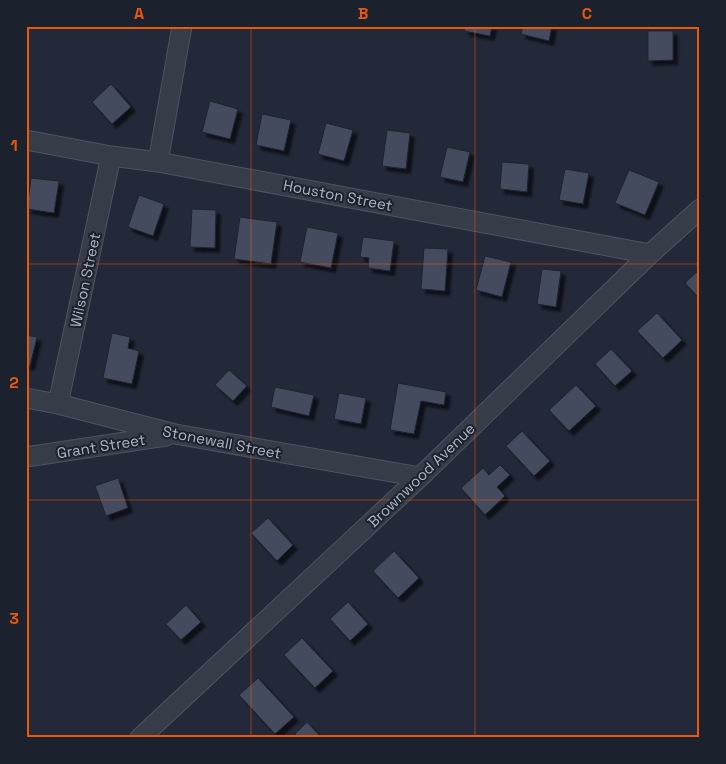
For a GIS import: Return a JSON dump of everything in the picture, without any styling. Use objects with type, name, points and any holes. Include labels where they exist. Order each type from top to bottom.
[{"type":"street","points":[[158,162],[182,26]]},
{"type":"street","name":"Houston Street","points":[[26,140],[111,156],[158,162],[650,254]]},
{"type":"street","name":"Wilson Street","points":[[58,404],[111,156]]},
{"type":"street","name":"Brownwood Avenue","points":[[140,738],[420,477],[650,254],[700,209]]},
{"type":"street","name":"Stonewall Street","points":[[26,398],[58,404],[175,434],[420,477]]},
{"type":"street","name":"Grant Street","points":[[26,457],[175,434]]},
{"type":"building","points":[[465,26],[492,26],[490,36],[464,31]]},
{"type":"building","points":[[523,26],[552,26],[549,41],[521,34]]},
{"type":"building","points":[[648,31],[673,31],[673,60],[648,61]]},
{"type":"building","points":[[111,84],[131,107],[112,124],[92,102]]},
{"type":"building","points":[[210,101],[238,109],[230,139],[202,132]]},
{"type":"building","points":[[262,114],[291,120],[284,151],[256,145]]},
{"type":"building","points":[[326,123],[353,130],[344,161],[318,154]]},
{"type":"building","points":[[387,130],[410,133],[406,169],[382,166]]},
{"type":"building","points":[[447,147],[470,152],[463,182],[440,177]]},
{"type":"building","points":[[502,162],[529,164],[527,192],[500,189]]},
{"type":"building","points":[[565,169],[589,173],[583,204],[559,200]]},
{"type":"building","points":[[629,170],[659,182],[645,215],[615,203]]},
{"type":"building","points":[[31,178],[59,181],[54,213],[27,209]]},
{"type":"building","points":[[139,195],[164,204],[153,236],[128,227]]},
{"type":"building","points":[[192,209],[216,210],[215,248],[190,247]]},
{"type":"building","points":[[240,217],[277,222],[271,264],[234,259]]},
{"type":"building","points":[[307,227],[338,233],[331,268],[300,262]]},
{"type":"building","points":[[363,237],[394,241],[390,271],[368,268],[369,258],[360,257]]},
{"type":"building","points":[[424,248],[448,249],[445,291],[421,289]]},
{"type":"building","points":[[485,256],[511,262],[502,297],[476,290]]},
{"type":"building","points":[[542,269],[561,271],[556,307],[537,304]]},
{"type":"building","points":[[700,269],[700,299],[685,283]]},
{"type":"building","points":[[657,313],[682,340],[663,358],[637,331]]},
{"type":"building","points":[[112,333],[130,337],[128,348],[139,351],[132,384],[103,378]]},
{"type":"building","points":[[26,335],[37,337],[30,366],[26,365]]},
{"type":"building","points":[[611,349],[632,371],[615,386],[595,364]]},
{"type":"building","points":[[229,370],[247,386],[233,401],[215,385]]},
{"type":"building","points":[[398,383],[446,392],[444,405],[421,401],[414,434],[390,430]]},
{"type":"building","points":[[576,385],[596,406],[569,431],[549,410]]},
{"type":"building","points":[[275,387],[314,395],[309,416],[271,407]]},
{"type":"building","points":[[339,393],[366,398],[361,424],[334,419]]},
{"type":"building","points":[[522,431],[550,461],[534,476],[506,446]]},
{"type":"building","points":[[500,465],[510,475],[497,487],[505,496],[485,515],[461,488],[483,468],[489,475]]},
{"type":"building","points":[[118,478],[128,508],[106,516],[95,486]]},
{"type":"building","points":[[268,518],[293,545],[277,561],[251,533]]},
{"type":"building","points":[[394,551],[419,578],[398,598],[373,571]]},
{"type":"building","points":[[348,602],[368,624],[350,641],[330,619]]},
{"type":"building","points":[[186,605],[201,622],[181,640],[166,624]]},
{"type":"building","points":[[302,638],[333,671],[315,688],[284,655]]},
{"type":"building","points":[[258,678],[294,717],[275,734],[239,695]]},
{"type":"building","points":[[307,722],[320,736],[317,738],[299,738],[295,734]]}]
